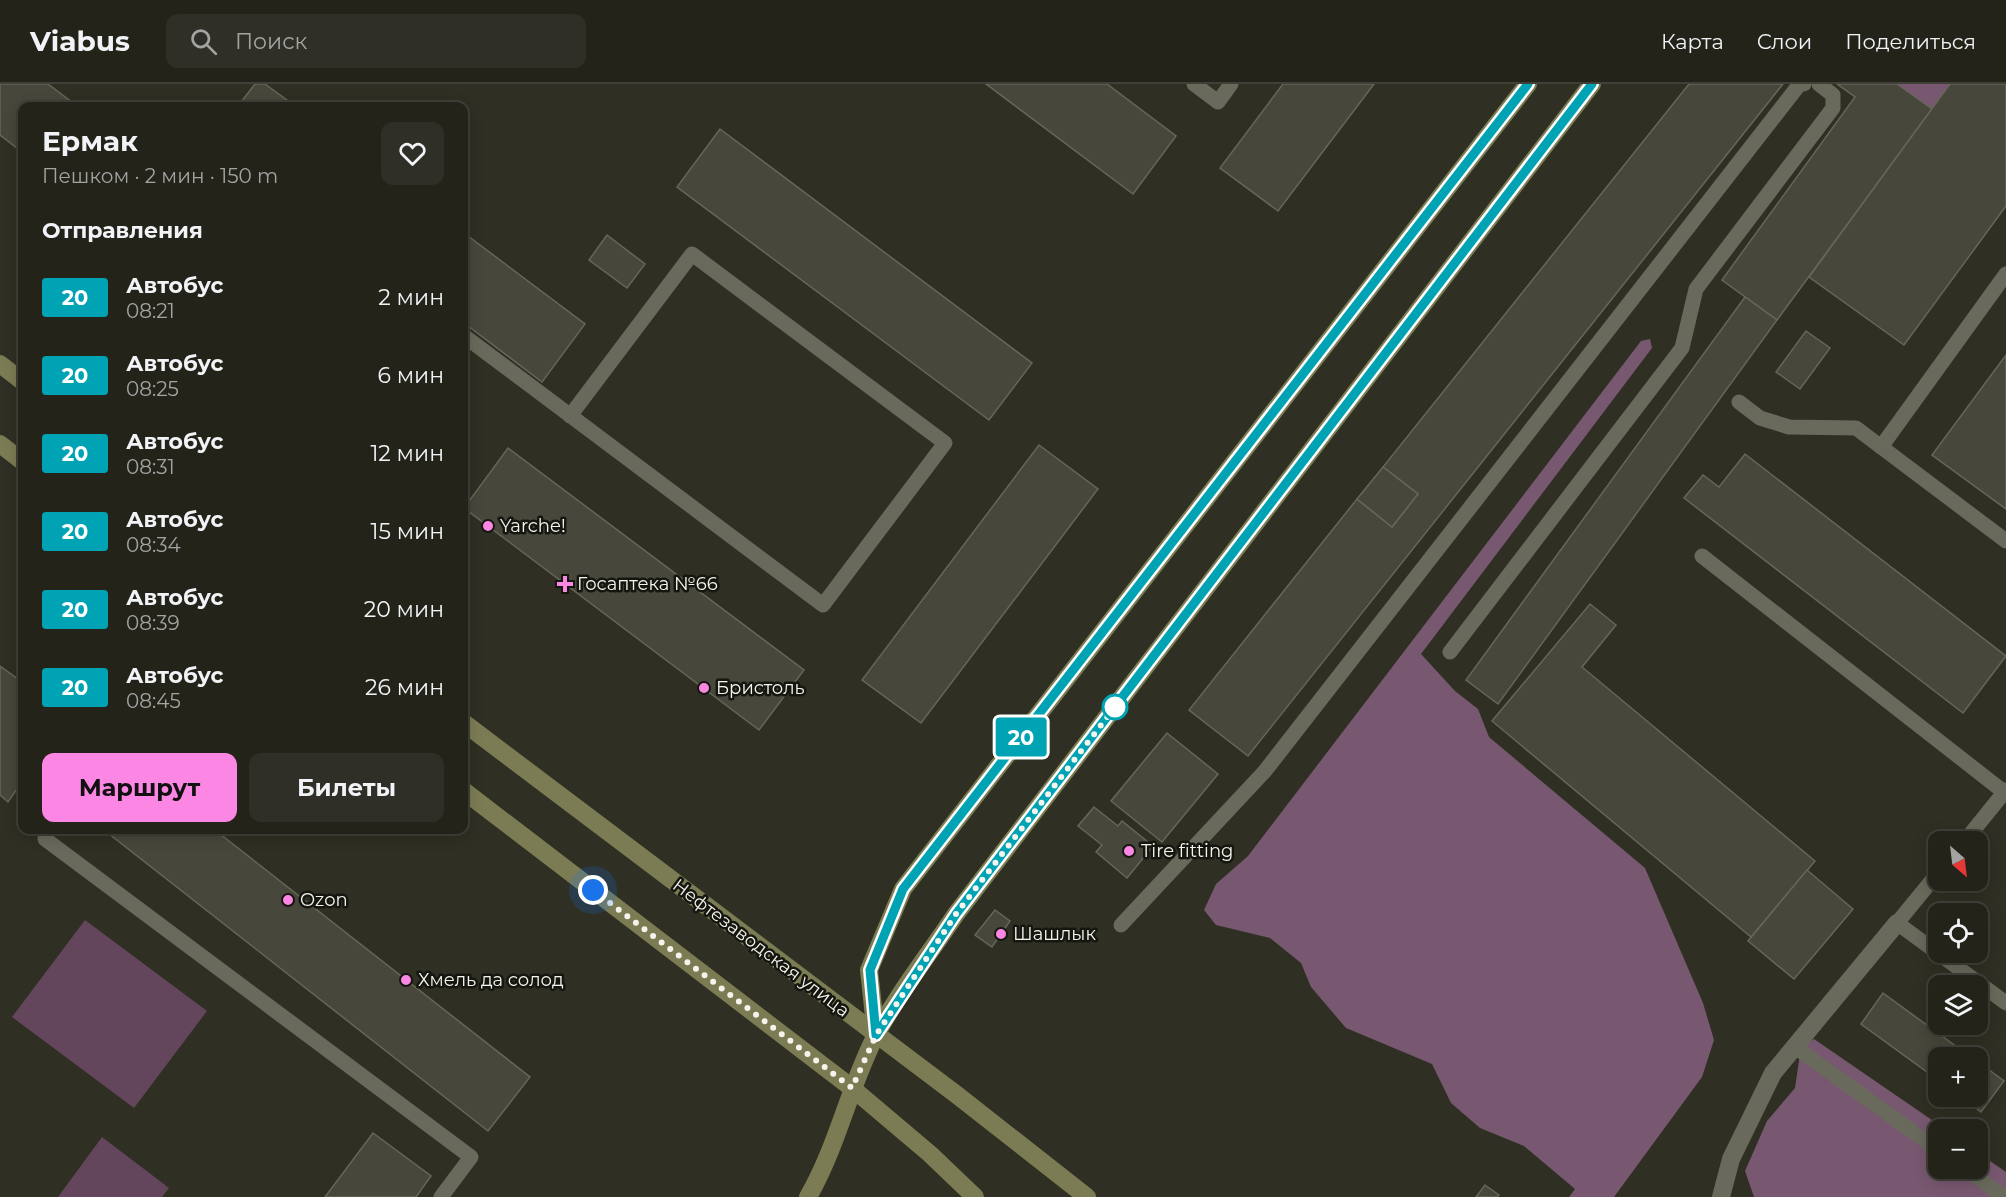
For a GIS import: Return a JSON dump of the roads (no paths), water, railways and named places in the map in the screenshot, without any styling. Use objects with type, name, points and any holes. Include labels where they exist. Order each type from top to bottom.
[{"type":"main road","points":[[876,1035],[870,970],[903,889],[1528,84]]},
{"type":"main road","points":[[807,1197],[817,1180],[852,1088],[876,1035],[956,914],[1592,84]]},
{"type":"main road","points":[[0,364],[18,378]]},
{"type":"main road","points":[[0,444],[18,458]]},
{"type":"main road","name":"Нефтезаводская улица","points":[[468,726],[957,1095],[1087,1197]]},
{"type":"main road","points":[[468,794],[852,1088],[930,1154],[975,1197]]},
{"type":"street","points":[[1721,1197],[1731,1159],[1773,1073],[1897,923]]},
{"type":"lane","points":[[1194,84],[1218,102],[1231,84]]},
{"type":"lane","points":[[1121,925],[1265,771],[1799,85],[1804,84]]},
{"type":"lane","points":[[1450,652],[1682,348],[1696,289],[1833,108],[1833,95],[1819,84]]},
{"type":"lane","points":[[468,339],[570,416],[823,605],[945,443],[692,254],[570,416]]},
{"type":"lane","points":[[1881,447],[2006,274]]},
{"type":"lane","points":[[1739,402],[1760,418],[1789,427],[1856,428],[2006,541]]},
{"type":"lane","points":[[1702,556],[2005,791],[1973,831]]},
{"type":"lane","points":[[45,839],[471,1157],[441,1197]]},
{"type":"lane","points":[[1928,885],[1897,923],[2006,1003]]},
{"type":"lane","points":[[1795,1047],[1928,1143]]},
{"type":"lane","points":[[1979,1179],[2004,1197]]},
{"type":"place","name":"Yarche!","points":[[488,526]]},
{"type":"place","name":"Госаптека №66","points":[[565,584]]},
{"type":"place","name":"Бристоль","points":[[704,688]]},
{"type":"place","name":"Tire fitting","points":[[1129,851]]},
{"type":"place","name":"Ozon","points":[[288,900]]},
{"type":"place","name":"Шашлык","points":[[1001,934]]},
{"type":"place","name":"Хмель да солод","points":[[406,980]]}]
